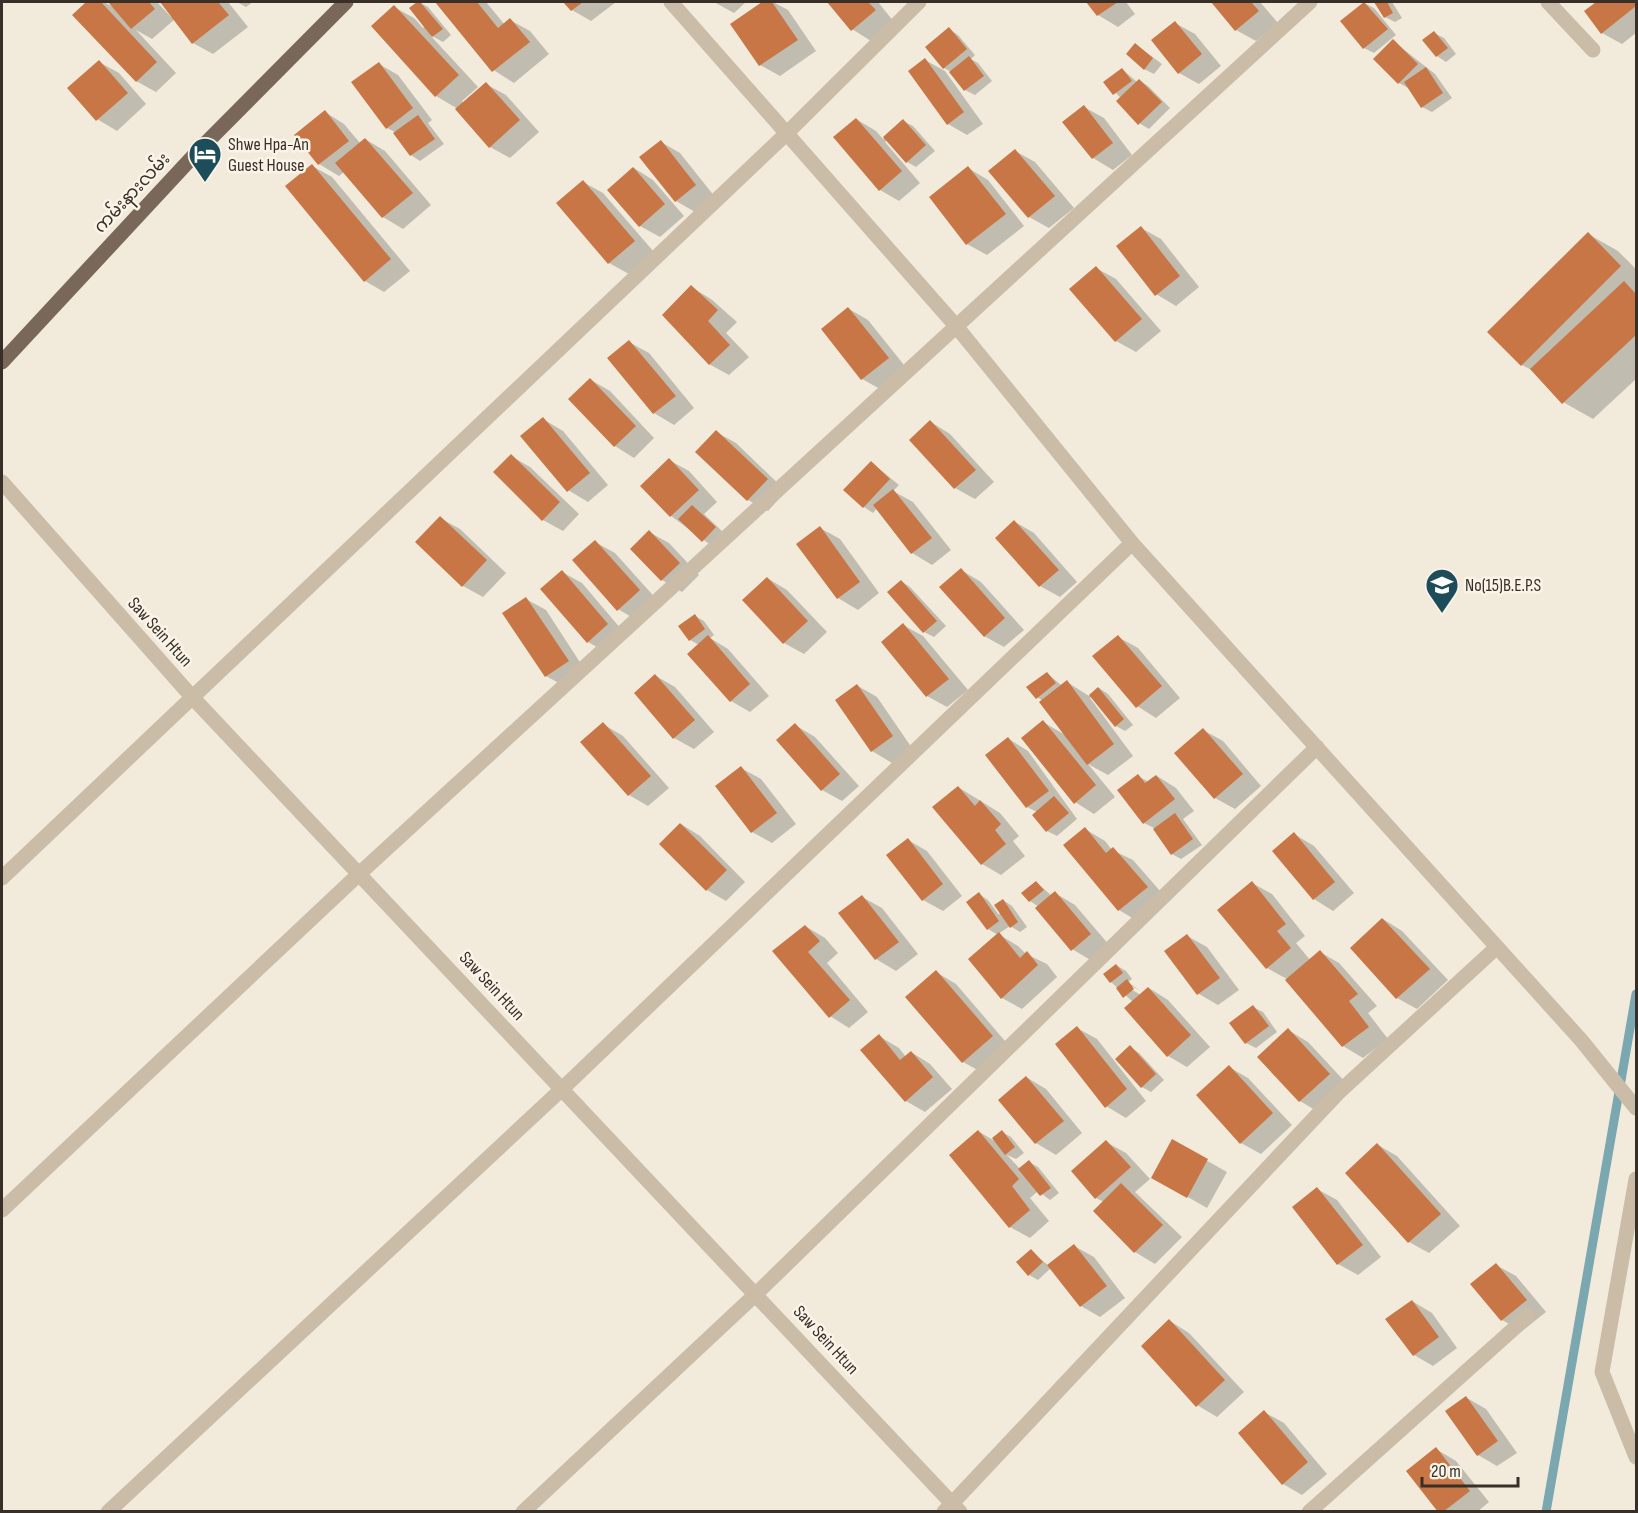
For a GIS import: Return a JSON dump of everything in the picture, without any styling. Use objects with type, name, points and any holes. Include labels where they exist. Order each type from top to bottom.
[{"type":"main road","name":"ကမ်းနားလမ်း","points":[[2,362],[199,150],[345,2]]},
{"type":"street","points":[[671,2],[956,326],[1132,543],[1581,1040],[1636,1108]]},
{"type":"street","points":[[2,878],[786,134],[919,2]]},
{"type":"street","points":[[2,1210],[359,873],[1310,2]]},
{"type":"street","points":[[1548,2],[1593,50]]},
{"type":"street","name":"Saw Sein Htun","points":[[2,482],[194,698],[756,1294],[952,1509]]},
{"type":"street","points":[[108,1512],[562,1089],[1132,543]]},
{"type":"street","points":[[524,1512],[756,1294],[1317,747]]},
{"type":"street","points":[[952,1509],[1338,1093],[1497,947]]},
{"type":"street","points":[[1636,1179],[1602,1372],[1636,1457]]},
{"type":"street","points":[[1309,1512],[1528,1316]]},
{"type":"building","points":[[86,2],[101,2],[157,62],[136,82],[72,15]]},
{"type":"building","points":[[108,2],[149,2],[155,9],[131,29]]},
{"type":"building","points":[[160,2],[218,2],[229,15],[192,44]]},
{"type":"building","points":[[420,2],[443,29],[432,37],[409,8]]},
{"type":"building","points":[[435,2],[477,2],[498,28],[510,18],[530,42],[492,72]]},
{"type":"building","points":[[563,2],[583,2],[571,11]]},
{"type":"building","points":[[762,2],[772,2],[798,40],[759,66],[730,24]]},
{"type":"building","points":[[827,2],[868,2],[876,10],[851,31]]},
{"type":"building","points":[[1086,2],[1118,2],[1097,16]]},
{"type":"building","points":[[1211,2],[1251,2],[1259,11],[1235,31]]},
{"type":"building","points":[[1364,2],[1388,29],[1363,49],[1340,21]]},
{"type":"building","points":[[1374,2],[1387,2],[1393,13],[1384,18]]},
{"type":"building","points":[[1596,2],[1636,2],[1636,6],[1601,34],[1584,11]]},
{"type":"building","points":[[394,5],[459,75],[435,97],[371,26]]},
{"type":"building","points":[[1175,21],[1202,54],[1178,74],[1151,40]]},
{"type":"building","points":[[949,27],[967,49],[943,69],[925,47]]},
{"type":"building","points":[[1434,31],[1448,48],[1436,57],[1422,40]]},
{"type":"building","points":[[1393,39],[1418,64],[1398,84],[1373,59]]},
{"type":"building","points":[[1135,43],[1153,58],[1144,70],[1126,54]]},
{"type":"building","points":[[969,56],[984,76],[964,91],[949,72]]},
{"type":"building","points":[[925,58],[964,112],[947,125],[908,71]]},
{"type":"building","points":[[99,60],[128,93],[96,121],[67,88]]},
{"type":"building","points":[[379,62],[413,108],[386,129],[351,82]]},
{"type":"building","points":[[1426,67],[1443,93],[1421,108],[1404,82]]},
{"type":"building","points":[[1122,68],[1132,81],[1113,95],[1103,82]]},
{"type":"building","points":[[1139,79],[1162,102],[1138,125],[1116,101]]},
{"type":"building","points":[[486,82],[520,120],[489,148],[455,109]]},
{"type":"building","points":[[1084,105],[1113,143],[1092,159],[1062,122]]},
{"type":"building","points":[[325,110],[349,141],[318,165],[294,135]]},
{"type":"building","points":[[418,115],[435,139],[410,156],[393,133]]},
{"type":"building","points":[[856,118],[902,171],[879,191],[833,137]]},
{"type":"building","points":[[903,119],[926,145],[906,163],[883,137]]},
{"type":"building","points":[[365,138],[413,193],[382,218],[335,163]]},
{"type":"building","points":[[661,140],[696,185],[675,202],[639,157]]},
{"type":"building","points":[[1015,149],[1055,196],[1028,218],[988,171]]},
{"type":"building","points":[[312,164],[391,259],[364,282],[285,186]]},
{"type":"building","points":[[968,166],[1006,214],[966,245],[929,197]]},
{"type":"building","points":[[633,167],[665,204],[639,227],[607,190]]},
{"type":"building","points":[[583,180],[635,241],[608,264],[556,203]]},
{"type":"building","points":[[1141,226],[1180,276],[1155,296],[1116,246]]},
{"type":"building","points":[[1588,232],[1621,266],[1521,366],[1487,332]]},
{"type":"building","points":[[1096,266],[1142,319],[1115,342],[1069,289]]},
{"type":"building","points":[[1624,281],[1636,294],[1636,335],[1562,404],[1530,369]]},
{"type":"building","points":[[691,285],[718,310],[708,321],[730,345],[709,365],[662,315]]},
{"type":"building","points":[[848,307],[889,358],[861,380],[821,329]]},
{"type":"building","points":[[629,340],[676,396],[653,414],[607,358]]},
{"type":"building","points":[[590,378],[636,426],[614,447],[568,399]]},
{"type":"building","points":[[543,417],[590,473],[567,492],[520,436]]},
{"type":"building","points":[[930,420],[976,470],[954,489],[909,440]]},
{"type":"building","points":[[716,430],[768,479],[747,501],[695,452]]},
{"type":"building","points":[[511,454],[560,502],[542,521],[493,472]]},
{"type":"building","points":[[669,458],[699,490],[670,517],[640,486]]},
{"type":"building","points":[[871,461],[890,479],[863,508],[843,490]]},
{"type":"building","points":[[893,489],[932,538],[911,554],[873,505]]},
{"type":"building","points":[[692,505],[716,527],[702,542],[678,519]]},
{"type":"building","points":[[440,516],[487,560],[462,587],[415,542]]},
{"type":"building","points":[[1014,520],[1059,570],[1039,587],[995,538]]},
{"type":"building","points":[[820,526],[860,582],[837,599],[796,544]]},
{"type":"building","points":[[649,530],[680,563],[661,581],[630,549]]},
{"type":"building","points":[[595,540],[640,590],[617,611],[572,560]]},
{"type":"building","points":[[961,568],[1005,618],[984,637],[939,587]]},
{"type":"building","points":[[562,570],[608,624],[587,643],[540,589]]},
{"type":"building","points":[[767,577],[808,621],[783,644],[742,600]]},
{"type":"building","points":[[901,580],[937,621],[923,633],[887,592]]},
{"type":"building","points":[[526,597],[569,661],[545,677],[502,613]]},
{"type":"building","points":[[695,614],[705,629],[689,641],[678,626]]},
{"type":"building","points":[[903,623],[949,679],[926,697],[881,642]]},
{"type":"building","points":[[708,635],[750,684],[730,702],[687,654]]},
{"type":"building","points":[[1118,635],[1162,686],[1136,708],[1092,656]]},
{"type":"building","points":[[1047,672],[1056,683],[1036,699],[1026,687]]},
{"type":"building","points":[[655,674],[695,720],[673,739],[634,693]]},
{"type":"building","points":[[1067,680],[1114,744],[1087,765],[1039,702]]},
{"type":"building","points":[[857,684],[893,736],[871,752],[835,700]]},
{"type":"building","points":[[1098,687],[1124,719],[1115,727],[1089,695]]},
{"type":"building","points":[[1043,720],[1096,785],[1074,804],[1021,738]]},
{"type":"building","points":[[603,722],[651,776],[628,796],[580,742]]},
{"type":"building","points":[[795,723],[840,774],[821,791],[776,740]]},
{"type":"building","points":[[1203,728],[1243,774],[1214,799],[1174,753]]},
{"type":"building","points":[[1008,737],[1049,791],[1026,808],[985,755]]},
{"type":"building","points":[[741,766],[777,813],[751,833],[715,786]]},
{"type":"building","points":[[1138,774],[1145,783],[1156,775],[1175,799],[1143,824],[1117,790]]},
{"type":"building","points":[[958,786],[975,806],[980,800],[1001,824],[995,830],[1006,844],[981,865],[932,807]]},
{"type":"building","points":[[1054,796],[1069,813],[1046,832],[1032,815]]},
{"type":"building","points":[[1175,813],[1193,839],[1171,855],[1153,829]]},
{"type":"building","points":[[680,823],[727,870],[706,891],[659,844]]},
{"type":"building","points":[[1085,827],[1106,853],[1113,847],[1148,887],[1118,911],[1063,845]]},
{"type":"building","points":[[1294,832],[1335,882],[1313,900],[1272,851]]},
{"type":"building","points":[[908,838],[943,884],[922,901],[886,855]]},
{"type":"building","points":[[1036,881],[1044,890],[1029,902],[1021,893]]},
{"type":"building","points":[[1252,881],[1286,924],[1277,931],[1291,948],[1266,969],[1217,910]]},
{"type":"building","points":[[1055,891],[1091,934],[1071,951],[1035,908]]},
{"type":"building","points":[[979,892],[999,921],[987,930],[966,902]]},
{"type":"building","points":[[862,895],[899,942],[875,960],[838,913]]},
{"type":"building","points":[[1003,899],[1018,922],[1010,928],[994,905]]},
{"type":"building","points":[[1382,918],[1430,969],[1396,999],[1350,948]]},
{"type":"building","points":[[805,925],[820,941],[808,952],[850,1000],[829,1018],[772,951]]},
{"type":"building","points":[[999,932],[1020,958],[1027,951],[1038,965],[1001,999],[968,959]]},
{"type":"building","points":[[1187,934],[1220,978],[1197,995],[1164,951]]},
{"type":"building","points":[[1320,950],[1358,994],[1349,1001],[1369,1027],[1342,1047],[1285,980]]},
{"type":"building","points":[[1116,964],[1123,973],[1110,983],[1103,974]]},
{"type":"building","points":[[936,970],[993,1036],[962,1063],[905,997]]},
{"type":"building","points":[[1127,979],[1134,989],[1123,998],[1116,988]]},
{"type":"building","points":[[1148,987],[1191,1035],[1167,1057],[1124,1008]]},
{"type":"building","points":[[1253,1005],[1269,1026],[1245,1044],[1229,1023]]},
{"type":"building","points":[[1077,1026],[1127,1089],[1105,1108],[1055,1044]]},
{"type":"building","points":[[1288,1028],[1330,1074],[1299,1102],[1257,1057]]},
{"type":"building","points":[[879,1034],[900,1060],[911,1051],[933,1077],[905,1102],[860,1050]]},
{"type":"building","points":[[1130,1045],[1156,1074],[1141,1088],[1115,1059]]},
{"type":"building","points":[[1229,1065],[1273,1113],[1240,1144],[1196,1095]]},
{"type":"building","points":[[1026,1076],[1064,1121],[1035,1144],[998,1100]]},
{"type":"building","points":[[978,1130],[1019,1179],[1012,1186],[1030,1210],[1009,1228],[949,1155]]},
{"type":"building","points":[[1002,1130],[1015,1147],[1005,1155],[992,1138]]},
{"type":"building","points":[[1172,1139],[1208,1159],[1187,1198],[1151,1178]]},
{"type":"building","points":[[1106,1140],[1131,1167],[1095,1199],[1071,1171]]},
{"type":"building","points":[[1377,1143],[1441,1214],[1408,1243],[1345,1173]]},
{"type":"building","points":[[1029,1160],[1051,1188],[1040,1196],[1018,1169]]},
{"type":"building","points":[[1121,1183],[1163,1225],[1134,1253],[1093,1211]]},
{"type":"building","points":[[1317,1187],[1363,1245],[1337,1265],[1292,1207]]},
{"type":"building","points":[[1074,1244],[1107,1286],[1080,1307],[1047,1265]]},
{"type":"building","points":[[1031,1249],[1043,1262],[1028,1276],[1016,1262]]},
{"type":"building","points":[[1496,1263],[1527,1300],[1501,1321],[1470,1284]]},
{"type":"building","points":[[1412,1300],[1439,1337],[1413,1356],[1385,1319]]},
{"type":"building","points":[[1169,1319],[1225,1380],[1196,1407],[1141,1346]]},
{"type":"building","points":[[1466,1396],[1498,1441],[1477,1456],[1445,1411]]},
{"type":"building","points":[[1264,1410],[1308,1462],[1282,1485],[1238,1433]]},
{"type":"building","points":[[1436,1447],[1470,1491],[1443,1512],[1438,1512],[1406,1471]]},
{"type":"waterway","points":[[1546,1512],[1636,994]]},
{"type":"place","name":"Shwe Hpa-An Guest House","points":[[205,183]]},
{"type":"place","name":"No(15)B.E.P.S","points":[[1442,614]]}]
